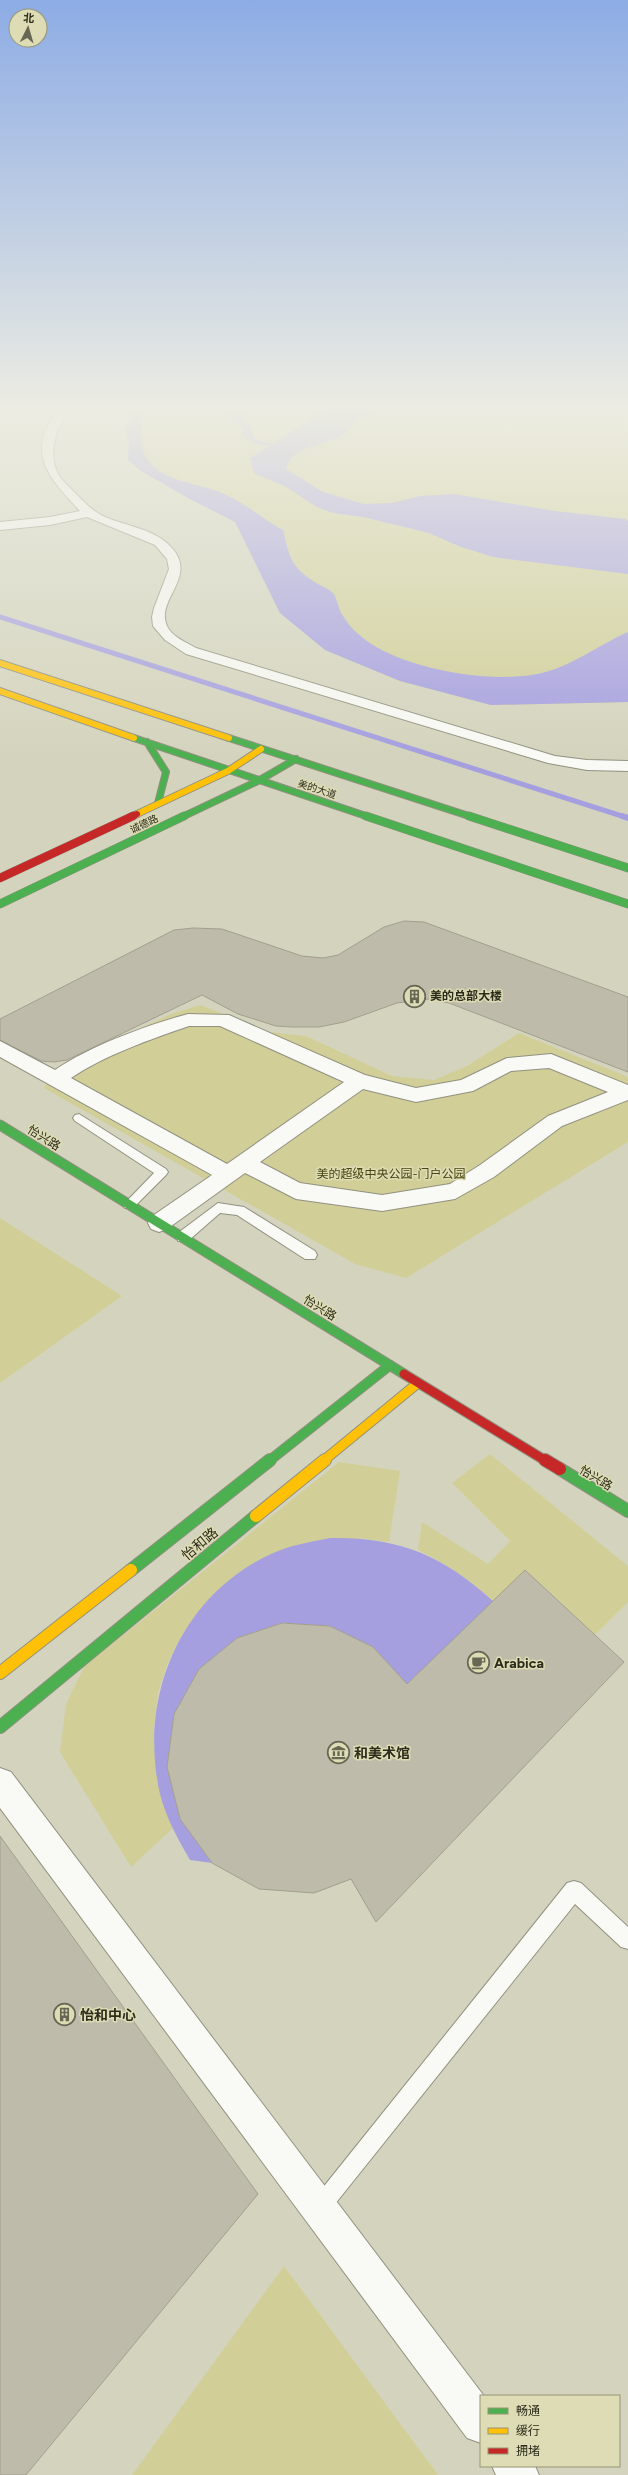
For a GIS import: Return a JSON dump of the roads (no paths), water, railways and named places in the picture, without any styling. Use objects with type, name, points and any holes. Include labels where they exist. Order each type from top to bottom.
[{"type":"main road","name":"美的大道","points":[[0,663],[628,868]]},
{"type":"main road","name":"美的大道","points":[[0,691],[228,771],[628,904]]},
{"type":"main road","points":[[147,742],[166,772],[158,803]]},
{"type":"main road","name":"诚德路","points":[[0,878],[228,771],[261,749]]},
{"type":"main road","name":"诚德路","points":[[0,904],[258,781],[296,760]]},
{"type":"main road","name":"怡兴路","points":[[0,1125],[628,1511]]},
{"type":"main road","name":"怡和路","points":[[0,1673],[390,1365]]},
{"type":"main road","name":"怡和路","points":[[0,1727],[418,1383]]},
{"type":"street","points":[[2,529],[34,524]]},
{"type":"street","points":[[114,524],[131,530],[167,550],[174,564],[174,582],[159,613],[160,626],[170,638],[191,651],[552,760],[587,765],[628,766]]},
{"type":"street","points":[[57,1078],[76,1065],[157,1030],[188,1020],[222,1020],[360,1082],[416,1095],[466,1086],[507,1065],[551,1062],[628,1092]]},
{"type":"street","points":[[0,1048],[236,1169],[296,1191],[382,1203],[455,1191],[487,1171],[555,1121],[628,1092]]},
{"type":"street","points":[[159,1222],[360,1082]]},
{"type":"street","points":[[0,1783],[480,2423]]},
{"type":"street","points":[[513,2467],[519,2475]]},
{"type":"lane","points":[[79,1118],[162,1172],[129,1205]]},
{"type":"lane","points":[[183,1237],[218,1208],[238,1210],[310,1255]]},
{"type":"lane","points":[[319,2208],[574,1890],[628,1940]]},
{"type":"waterway","points":[[0,617],[625,817]]},
{"type":"place","name":"美的总部大楼","points":[[415,996]]},
{"type":"place","name":"Arabica","points":[[478,1663]]},
{"type":"place","name":"和美术馆","points":[[339,1753]]},
{"type":"place","name":"怡和中心","points":[[64,2015]]},
{"type":"park label","name":"美的超级中央公园-门户公园","points":[[391,1174]]}]
